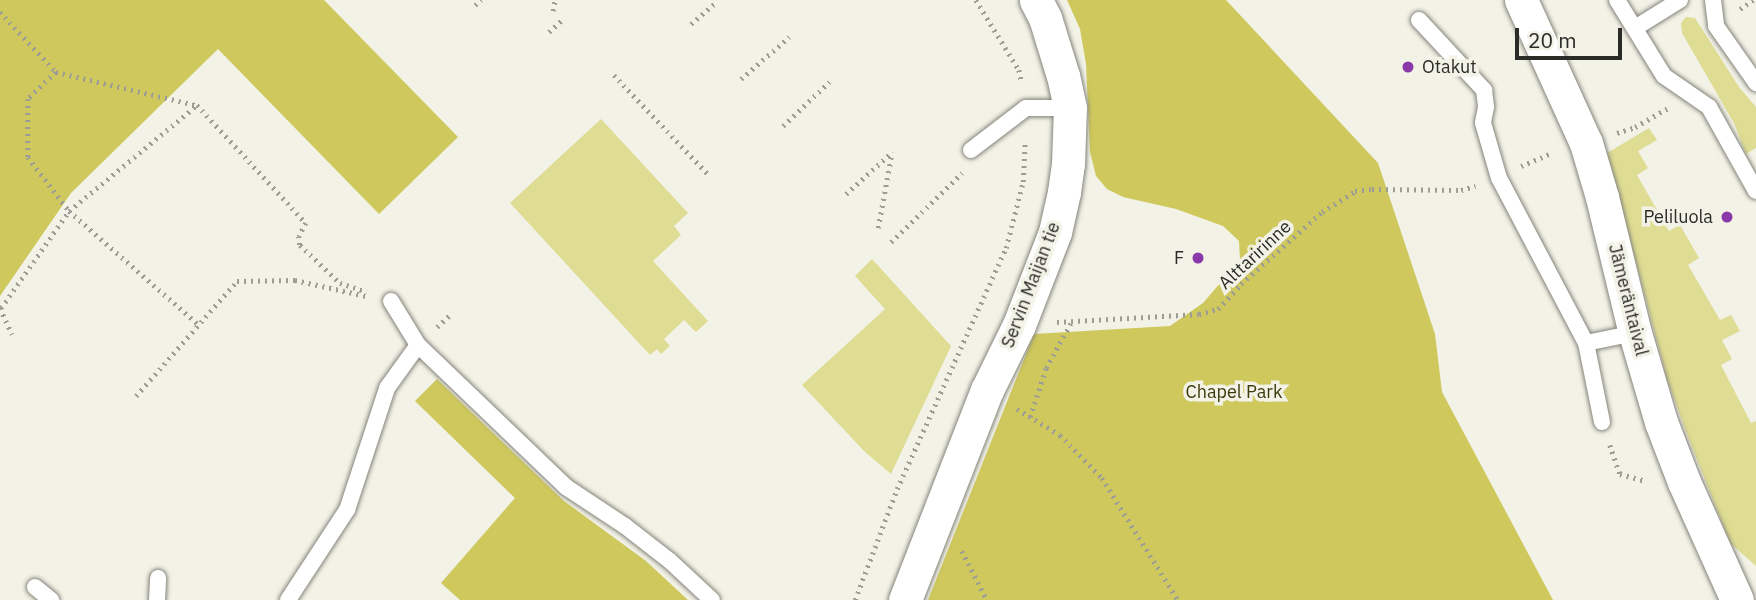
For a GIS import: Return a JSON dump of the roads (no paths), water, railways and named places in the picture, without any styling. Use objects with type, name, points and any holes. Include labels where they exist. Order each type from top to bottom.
[{"type":"street","name":"Servin Maijan tie","points":[[905,600],[987,390],[1020,325],[1055,232],[1064,192],[1069,163],[1070,108],[1049,30],[1036,0]]},
{"type":"street","name":"Jämeräntaival","points":[[1521,0],[1586,143],[1635,333],[1676,463],[1737,600]]},
{"type":"lane","points":[[1617,0],[1664,76],[1709,107],[1756,191]]},
{"type":"lane","points":[[1635,28],[1680,0]]},
{"type":"lane","points":[[1713,0],[1716,26],[1756,83]]},
{"type":"lane","points":[[1419,20],[1484,90],[1486,107],[1483,123],[1499,178],[1586,343],[1602,422]]},
{"type":"lane","points":[[971,150],[1026,108],[1070,108]]},
{"type":"lane","points":[[391,301],[418,345],[566,487],[625,526],[670,561],[712,600]]},
{"type":"lane","points":[[1586,343],[1635,333]]},
{"type":"lane","points":[[288,600],[347,510],[387,388],[418,345]]},
{"type":"lane","points":[[158,578],[158,600]]},
{"type":"lane","points":[[35,587],[51,600]]},
{"type":"place","name":"Otakut","points":[[1408,67]]},
{"type":"place","name":"Peliluola","points":[[1727,217]]},
{"type":"place","name":"F","points":[[1198,258]]},
{"type":"park label","name":"Chapel Park","points":[[1234,392]]}]
